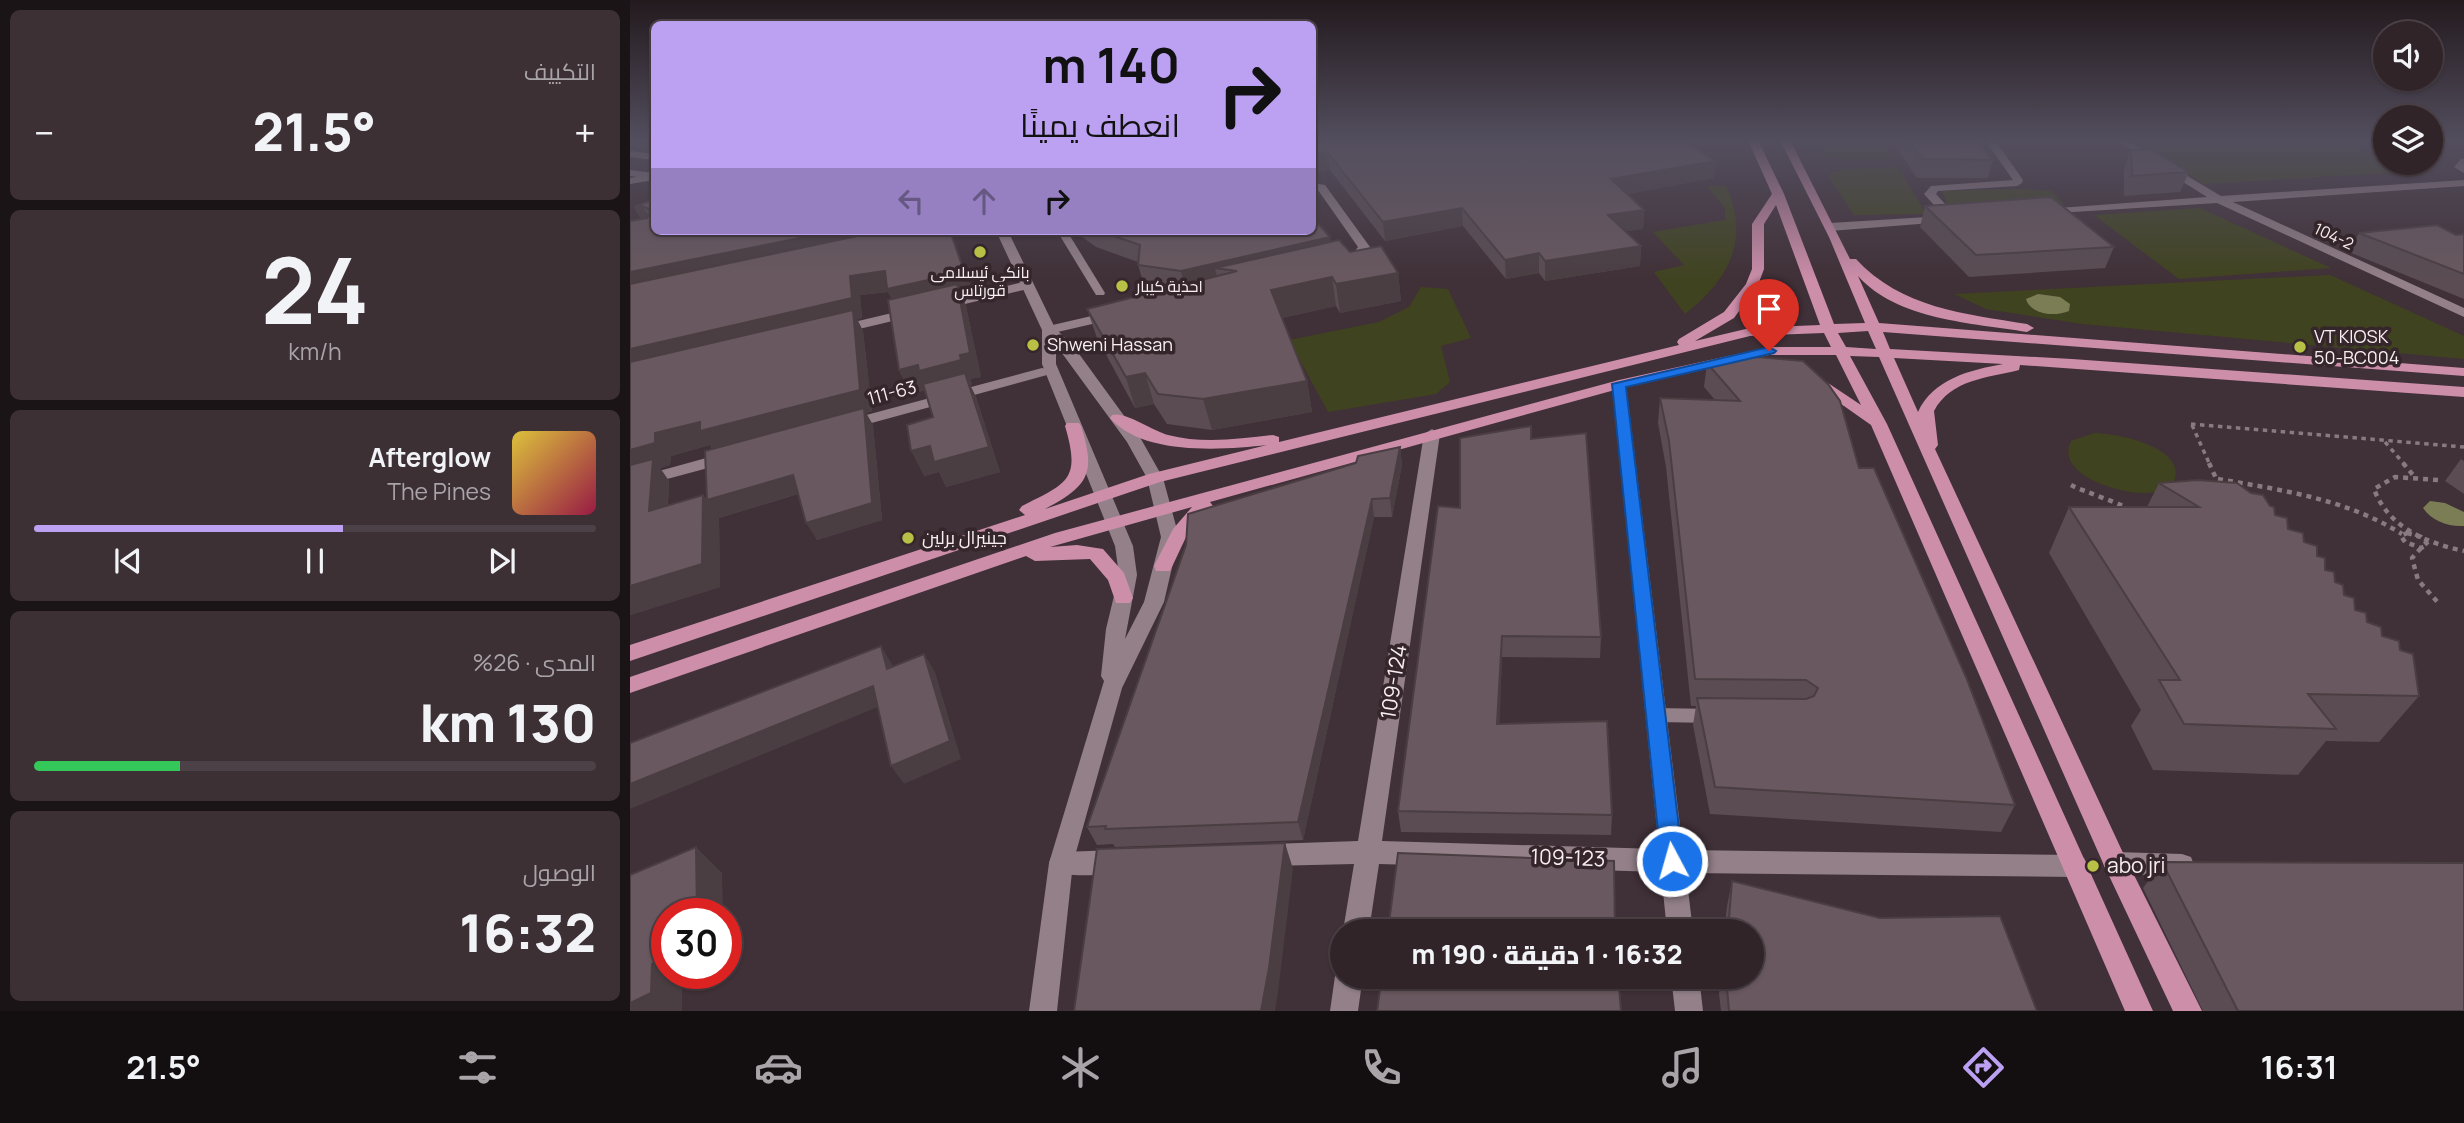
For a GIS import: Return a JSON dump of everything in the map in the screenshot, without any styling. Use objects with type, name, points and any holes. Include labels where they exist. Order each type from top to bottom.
[{"type":"main road","points":[[1775,187],[1828,327],[1879,424],[2139,1011]]},
{"type":"main road","points":[[1810,187],[1833,232],[1883,353],[2115,863],[2188,1011]]},
{"type":"main road","points":[[1650,357],[1716,325],[1742,301],[1758,269],[1758,224],[1778,194]]},
{"type":"main road","points":[[1833,232],[1862,276],[1918,304],[1957,315],[2110,344]]},
{"type":"main road","points":[[947,576],[1108,507],[1154,478],[1750,332],[1872,327],[2464,372]]},
{"type":"main road","points":[[630,653],[983,534],[1108,507],[1163,508],[1619,384],[1769,351],[1840,351],[2072,363],[2464,392]]},
{"type":"main road","points":[[1931,458],[1926,410],[1936,396],[1975,375],[2002,368],[2072,363]]},
{"type":"main road","points":[[1673,372],[1768,367]]},
{"type":"main road","points":[[1801,374],[1833,391],[1879,424]]},
{"type":"main road","points":[[1118,418],[1140,433],[1169,442],[1224,444],[1339,433]]},
{"type":"main road","points":[[983,534],[1050,498],[1076,477],[1082,459],[1073,426]]},
{"type":"main road","points":[[1163,566],[1175,537],[1191,516],[1233,489]]},
{"type":"main road","points":[[630,685],[947,576],[1015,558],[1077,551],[1096,553],[1117,578],[1123,598]]},
{"type":"street","points":[[1318,187],[1364,247],[1358,257],[1326,266]]},
{"type":"street","points":[[1952,219],[1930,194],[1935,188],[1955,187]]},
{"type":"street","name":"104-2","points":[[2198,187],[2217,199],[2464,313]]},
{"type":"street","points":[[2036,212],[2399,187]]},
{"type":"street","points":[[1833,232],[1966,218]]},
{"type":"street","points":[[918,240],[941,235]]},
{"type":"street","points":[[1003,235],[1049,330],[1069,350],[1118,418],[1154,478],[1170,537],[1154,602],[1111,688],[1061,863],[1043,1011]]},
{"type":"street","points":[[829,332],[1027,285]]},
{"type":"street","points":[[1049,330],[1127,312]]},
{"type":"street","points":[[1049,330],[1049,364],[1124,546],[1128,575],[1116,629],[1111,688]]},
{"type":"street","name":"111-63","points":[[829,429],[1042,372]]},
{"type":"street","points":[[1619,384],[1679,919]]},
{"type":"street","name":"109-124","points":[[1358,919],[1432,434]]},
{"type":"street","points":[[630,484],[750,451]]},
{"type":"street","name":"109-123","points":[[1242,856],[1368,852],[1672,861],[2075,866]]},
{"type":"street","points":[[1061,863],[1145,860]]},
{"type":"street","points":[[2115,863],[2204,865]]},
{"type":"street","points":[[1344,1011],[1347,989]]},
{"type":"street","points":[[1686,989],[1689,1011]]},
{"type":"lane","points":[[1064,235],[1100,293]]},
{"type":"lane","points":[[1657,715],[1735,716]]},
{"type":"path","points":[[2220,494],[2218,480],[2191,424],[2464,447]]},
{"type":"path","points":[[2384,440],[2414,476]]},
{"type":"path","points":[[2438,480],[2414,476],[2391,478],[2374,489],[2380,507],[2428,545],[2412,558],[2414,572],[2440,605]]},
{"type":"path","points":[[2218,480],[2330,503],[2367,515],[2402,534],[2421,537],[2464,551]]},
{"type":"path","points":[[2071,485],[2094,497],[2129,507],[2135,515]]},
{"type":"path","points":[[2402,534],[2405,542],[2421,548]]},
{"type":"shaded area","points":[[1708,187],[1726,187],[1733,205],[1735,241],[1731,258],[1713,288],[1685,314],[1654,272],[1684,265],[1653,232],[1725,220],[1725,208]]},
{"type":"shaded area","points":[[1836,187],[1910,187],[1926,214],[1854,215]]},
{"type":"shaded area","points":[[1942,191],[2052,191],[2064,204],[1950,210]]},
{"type":"shaded area","points":[[2200,208],[2331,268],[2179,279],[2094,215]]},
{"type":"shaded area","points":[[2330,275],[2464,336],[2464,359],[2082,324],[1986,309],[1954,294]]},
{"type":"shaded area","points":[[1421,287],[1448,289],[1471,338],[1441,346],[1450,382],[1436,394],[1328,412],[1289,340],[1379,322],[1409,307]]},
{"type":"shaded area","points":[[2038,294],[2060,297],[2070,304],[2069,311],[2051,314],[2038,311],[2026,299]]},
{"type":"shaded area","points":[[2094,433],[2135,440],[2163,453],[2172,462],[2176,473],[2172,486],[2152,492],[2134,492],[2107,486],[2081,473],[2072,464],[2068,453],[2071,441]]},
{"type":"shaded area","points":[[2430,501],[2445,503],[2464,512],[2464,526],[2436,520],[2423,508]]},
{"type":"building","points":[[1355,187],[1620,187],[1644,210],[1608,215],[1641,246],[1545,261],[1539,253],[1505,260],[1462,208],[1383,222]]},
{"type":"building","points":[[2051,197],[2114,247],[1976,255],[1925,206]]},
{"type":"building","points":[[651,200],[651,210],[642,206],[634,207]]},
{"type":"building","points":[[651,210],[651,235],[815,235],[630,272],[630,221],[647,218]]},
{"type":"building","points":[[1316,221],[1330,237],[1181,271],[1138,265],[1140,245],[1111,235],[1316,235]]},
{"type":"building","points":[[2437,225],[2456,235],[2464,234],[2464,274],[2359,233]]},
{"type":"building","points":[[862,235],[951,235],[963,268],[955,270],[956,274],[887,289],[885,271],[850,276],[852,298],[630,349],[630,284]]},
{"type":"building","points":[[1339,240],[1350,252],[1381,246],[1398,273],[1336,284],[1332,277],[1271,290],[1307,381],[1203,399],[1158,394],[1145,373],[1126,377],[1087,309],[1237,271],[1215,268]]},
{"type":"building","points":[[957,284],[970,353],[960,355],[961,360],[919,371],[918,365],[899,370],[888,300]]},
{"type":"building","points":[[853,310],[860,390],[700,431],[700,422],[655,433],[655,443],[630,450],[630,362]]},
{"type":"building","points":[[1759,357],[1803,361],[1828,384],[1840,401],[1859,468],[1874,468],[1966,677],[2015,805],[1715,787],[1697,698],[1806,699],[1814,696],[1818,688],[1806,680],[1695,679],[1669,441],[1660,398],[1740,401],[1707,363]]},
{"type":"building","points":[[965,373],[989,447],[934,462],[930,446],[911,451],[907,425],[933,417],[923,384]]},
{"type":"building","points":[[864,408],[872,503],[806,523],[793,475],[707,500],[705,451]]},
{"type":"building","points":[[1531,426],[1531,439],[1586,433],[1601,637],[1502,636],[1497,724],[1607,721],[1612,815],[1398,811],[1438,506],[1460,508],[1460,438]]},
{"type":"building","points":[[1400,447],[1390,498],[1372,499],[1298,822],[1105,829],[1106,826],[1087,827],[1186,545],[1188,514],[1356,463],[1358,456]]},
{"type":"building","points":[[653,459],[649,511],[703,495],[702,564],[630,586],[630,465]]},
{"type":"building","points":[[2198,480],[2237,483],[2251,493],[2263,495],[2270,506],[2274,507],[2275,515],[2287,518],[2288,529],[2303,533],[2304,542],[2317,546],[2317,556],[2325,558],[2325,570],[2334,572],[2335,582],[2343,585],[2344,595],[2354,598],[2355,610],[2366,613],[2367,622],[2381,627],[2382,636],[2399,641],[2400,650],[2413,654],[2419,696],[2308,694],[2336,729],[2184,724],[2159,680],[2180,680],[2069,507],[2199,507],[2159,483]]},
{"type":"building","points":[[881,646],[887,669],[924,654],[950,741],[891,766],[873,686],[630,784],[630,743]]},
{"type":"building","points":[[1285,843],[1261,1011],[1074,1011],[1097,849]]},
{"type":"building","points":[[696,847],[697,898],[651,898],[651,993],[630,1003],[630,875]]},
{"type":"building","points":[[1398,853],[1614,861],[1615,919],[1390,919]]},
{"type":"building","points":[[2162,862],[2464,863],[2464,1011],[2238,1011]]},
{"type":"building","points":[[1732,881],[1880,918],[2000,916],[2037,1011],[1729,1011],[1727,989],[1764,989],[1764,919],[1729,919]]},
{"type":"building","points":[[1380,989],[1619,989],[1621,1011],[1377,1011]]},
{"type":"place","name":"بانکی ئیسلامی قورتاس","points":[[980,252]]},
{"type":"place","name":"احذية كيبار","points":[[1122,286]]},
{"type":"place","name":"Shweni Hassan","points":[[1033,345]]},
{"type":"place","name":"VT KIOSK 50-BC004","points":[[2300,347]]},
{"type":"place","name":"جينيرال برلين","points":[[908,538]]},
{"type":"place","name":"abo jri","points":[[2093,866]]},
{"type":"route","points":[[1672,861],[1619,384],[1769,351]]}]
